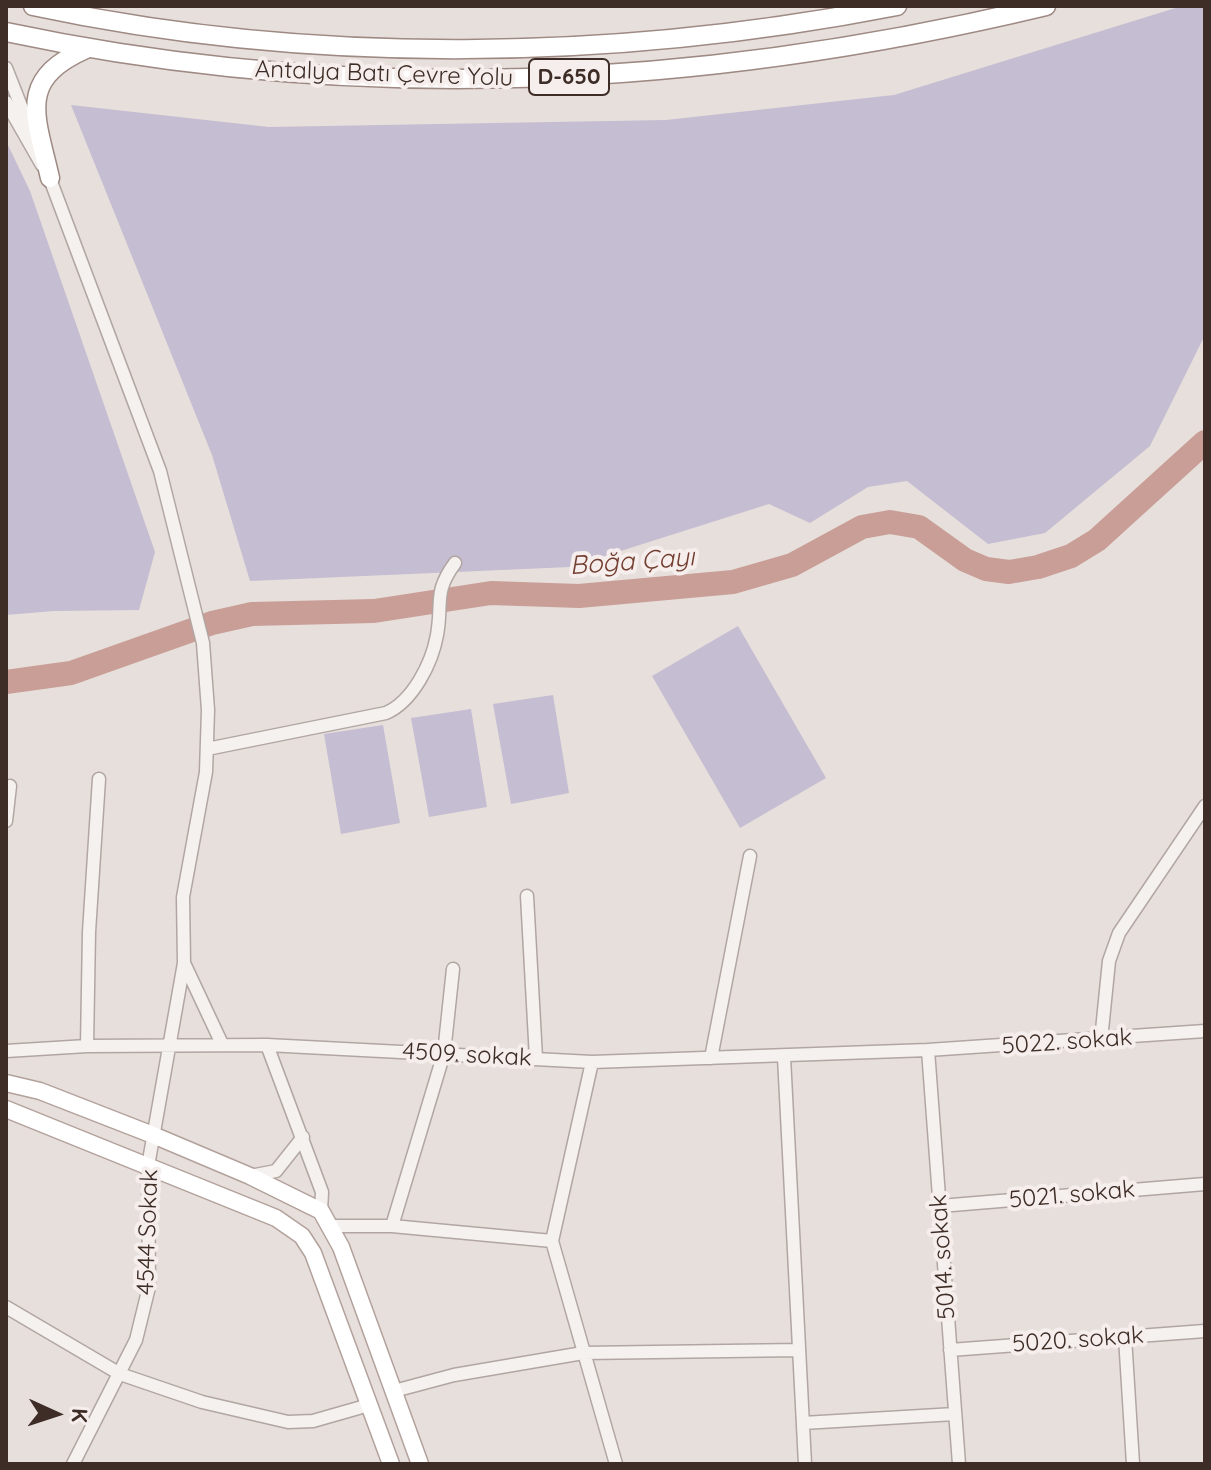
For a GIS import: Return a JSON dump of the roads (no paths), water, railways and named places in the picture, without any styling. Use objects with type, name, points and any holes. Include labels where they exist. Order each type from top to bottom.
[{"type":"highway","name":"Antalya Batı Çevre Yolu","points":[[33,6],[183,31],[365,47],[487,48],[596,45],[720,34],[897,6]]},
{"type":"highway","name":"Antalya Batı Çevre Yolu","points":[[6,32],[169,62],[357,78],[486,81],[592,77],[714,67],[873,43],[1046,6]]},
{"type":"highway","points":[[50,178],[34,107],[37,88],[64,59],[86,49]]},
{"type":"main road","points":[[6,1083],[40,1091],[153,1135],[250,1176],[321,1211],[331,1226],[420,1464]]},
{"type":"main road","points":[[6,1109],[276,1218],[302,1236],[313,1253],[391,1464]]},
{"type":"street","points":[[6,68],[160,471],[203,643],[206,772],[183,897],[184,963],[222,1044]]},
{"type":"street","points":[[6,102],[50,178]]},
{"type":"street","points":[[207,749],[393,710],[416,687],[437,636],[437,594],[455,563]]},
{"type":"street","points":[[87,1046],[89,932],[99,779]]},
{"type":"street","points":[[6,821],[10,786]]},
{"type":"street","points":[[1101,1040],[1109,961],[1119,933],[1205,806]]},
{"type":"street","points":[[711,1058],[750,856]]},
{"type":"street","points":[[527,896],[536,1058]]},
{"type":"street","name":"4544 Sokak","points":[[77,1460],[136,1340],[149,1287],[148,1166],[184,963]]},
{"type":"street","points":[[392,1226],[444,1053],[453,969]]},
{"type":"street","name":"5022. sokak","points":[[928,1050],[1205,1031]]},
{"type":"street","name":"4509. sokak","points":[[6,1051],[222,1044],[592,1062],[928,1050]]},
{"type":"street","points":[[267,1045],[322,1192],[321,1211]]},
{"type":"street","name":"5014. sokak","points":[[928,1050],[959,1464]]},
{"type":"street","points":[[784,1057],[805,1464]]},
{"type":"street","points":[[592,1062],[552,1241],[616,1464]]},
{"type":"street","points":[[250,1176],[276,1171],[303,1137]]},
{"type":"street","name":"5021. sokak","points":[[940,1206],[1205,1184]]},
{"type":"street","points":[[331,1226],[392,1226],[552,1241]]},
{"type":"street","points":[[6,1307],[120,1374],[202,1402],[288,1422],[322,1419],[369,1405]]},
{"type":"street","name":"5020. sokak","points":[[950,1350],[1205,1331]]},
{"type":"street","points":[[1125,1337],[1133,1464]]},
{"type":"street","points":[[394,1391],[454,1375],[583,1353],[799,1350]]},
{"type":"street","points":[[803,1423],[955,1414]]},
{"type":"waterway","name":"Boğa Çayı","points":[[6,682],[71,673],[212,623],[252,614],[374,611],[491,593],[579,596],[733,582],[792,565],[862,527],[890,522],[919,527],[965,560],[986,569],[1009,572],[1038,567],[1071,556],[1097,540],[1205,442]]}]
